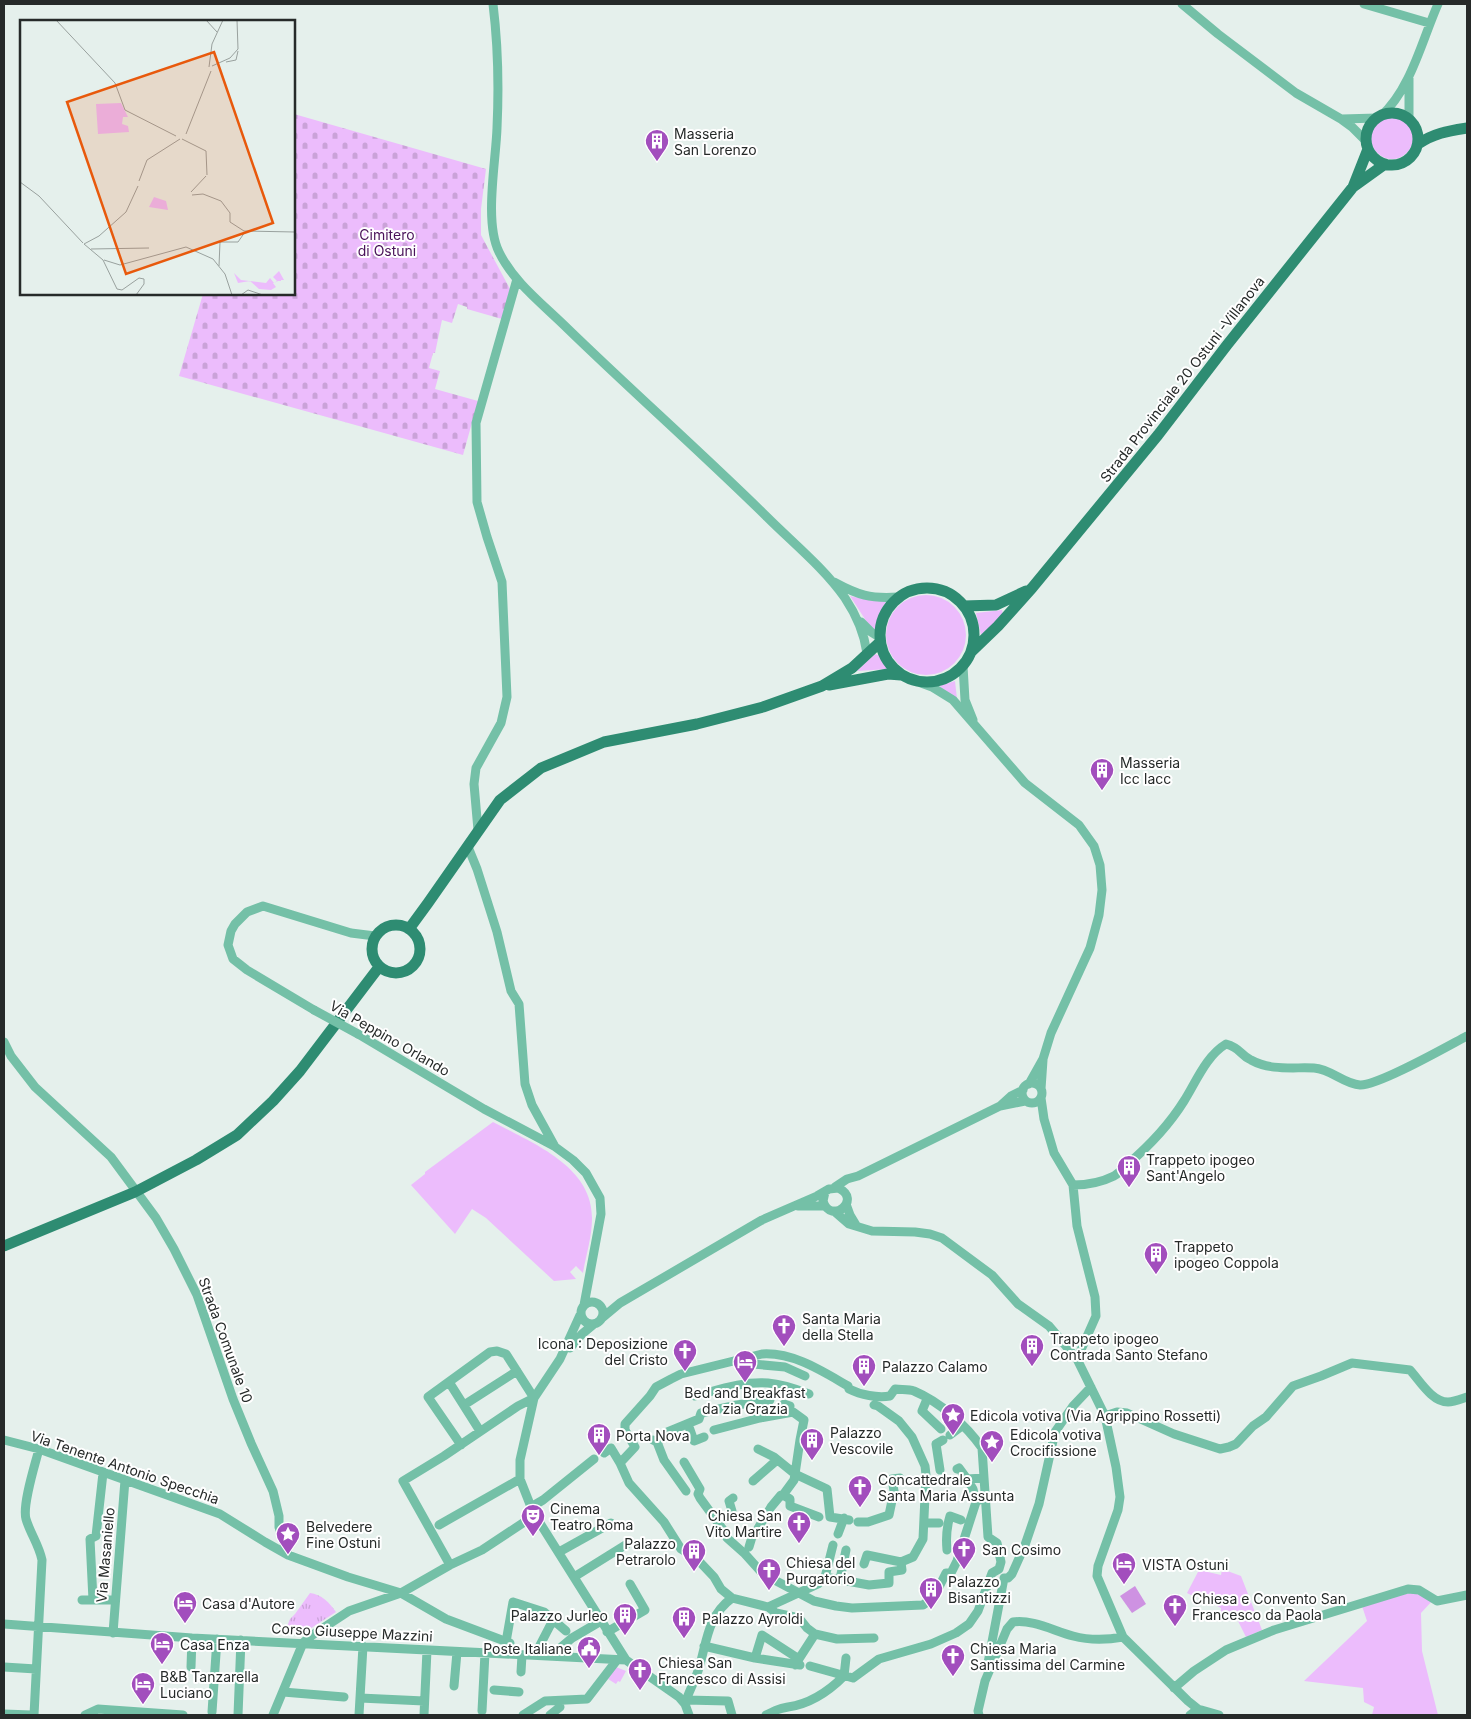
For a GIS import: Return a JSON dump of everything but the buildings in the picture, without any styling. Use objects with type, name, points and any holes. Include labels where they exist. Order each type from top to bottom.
[{"type":"main road","name":"Strada Provinciale 20 Ostuni -Villanova","points":[[1353,187],[1367,145],[1368,128],[1379,117],[1396,113],[1412,123],[1444,131]]},
{"type":"main road","points":[[1412,123],[1417,132],[1418,144]]},
{"type":"main road","name":"Strada Provinciale 20 Ostuni -Villanova","points":[[972,652],[1032,588],[1158,435],[1353,187],[1385,164],[1401,164],[1408,160],[1414,154],[1418,144],[1432,135],[1444,131],[1467,128]]},
{"type":"main road","points":[[1367,145],[1372,156],[1385,164]]},
{"type":"main road","points":[[409,929],[500,800],[541,768],[604,742],[697,724],[763,708],[822,686],[888,674],[901,675],[921,682],[937,682],[951,676],[963,666],[972,652],[974,636],[972,620],[964,606],[954,596],[933,588],[911,590],[898,597],[887,608],[881,622],[879,640],[883,655],[890,667],[901,675]]},
{"type":"main road","points":[[964,606],[996,605],[1032,588]]},
{"type":"main road","points":[[822,686],[852,668],[879,640]]},
{"type":"main road","points":[[402,926],[409,929],[415,934],[418,942],[420,949],[419,957],[409,970],[394,974],[386,972],[375,962],[371,949],[375,936],[387,927],[402,926]]},
{"type":"main road","points":[[4,1246],[135,1192],[196,1160],[237,1135],[273,1101],[300,1071],[379,967]]},
{"type":"street","points":[[493,4],[497,43],[497,130],[492,203],[498,250],[517,279],[648,405],[714,465],[832,581],[857,618],[865,636],[867,653]]},
{"type":"street","points":[[1182,4],[1296,93],[1352,127],[1367,145]]},
{"type":"street","points":[[1364,4],[1430,24]]},
{"type":"street","points":[[1341,120],[1379,117],[1390,107],[1408,78],[1438,4]]},
{"type":"street","points":[[1408,78],[1412,123]]},
{"type":"street","points":[[478,830],[474,784],[476,768],[501,723],[507,697],[502,582],[477,502],[476,424],[517,279]]},
{"type":"street","points":[[832,581],[858,594],[884,598],[898,597]]},
{"type":"street","points":[[857,618],[879,640]]},
{"type":"street","points":[[963,666],[965,700],[978,729]]},
{"type":"street","points":[[921,682],[953,700],[1025,783],[1079,825],[1094,846],[1100,865],[1102,890],[1099,915],[1090,948],[1051,1033],[1043,1059],[1041,1094],[1044,1119],[1054,1153],[1073,1186],[1077,1226],[1095,1297],[1096,1316],[1077,1359]]},
{"type":"street","points":[[468,847],[497,932],[511,991],[519,1004],[525,1084],[532,1105],[554,1146]]},
{"type":"street","name":"Via Peppino Orlando","points":[[375,936],[351,933],[263,906],[247,912],[235,924],[231,931],[228,945],[233,959],[247,970],[484,1109],[554,1146],[573,1160],[586,1173],[600,1198],[601,1214],[599,1228],[586,1293],[591,1304]]},
{"type":"street","points":[[1073,1186],[1085,1185],[1114,1176],[1134,1159],[1157,1137],[1183,1103],[1218,1049],[1226,1044],[1236,1047],[1250,1060],[1274,1068],[1316,1068],[1350,1084],[1364,1085],[1396,1072],[1467,1036]]},
{"type":"street","name":"Strada Comunale 10","points":[[4,1042],[11,1056],[35,1087],[111,1157],[156,1218],[197,1295],[234,1400],[273,1491],[279,1516],[279,1527],[288,1555]]},
{"type":"street","points":[[1043,1059],[1022,1096],[1044,1119]]},
{"type":"street","points":[[732,1715],[728,1702],[686,1702],[621,1660],[601,1621],[533,1511],[520,1479],[520,1460],[534,1398],[560,1359],[582,1334],[620,1303],[762,1220],[825,1192],[848,1179],[858,1176],[1000,1106],[1011,1096],[1026,1087],[1036,1084],[1041,1094]]},
{"type":"street","points":[[1000,1106],[1036,1102],[1041,1094]]},
{"type":"street","points":[[856,1225],[846,1204],[846,1194],[848,1188],[858,1176]]},
{"type":"street","points":[[835,1187],[846,1194]]},
{"type":"street","points":[[825,1192],[823,1201],[825,1206]]},
{"type":"street","points":[[834,1212],[842,1209],[846,1204]]},
{"type":"street","points":[[790,1207],[825,1206],[849,1224],[872,1231],[915,1232],[942,1238],[992,1275],[1018,1304],[1057,1334],[1077,1359],[1105,1416],[1116,1467],[1120,1498],[1118,1510],[1098,1566],[1097,1576],[1123,1637],[1198,1709],[1219,1715]]},
{"type":"street","points":[[560,1359],[580,1315],[591,1304],[620,1303]]},
{"type":"street","points":[[591,1304],[603,1311],[602,1318]]},
{"type":"street","points":[[580,1315],[584,1321],[594,1324]]},
{"type":"street","points":[[461,1445],[428,1397],[490,1352],[497,1351],[506,1354],[534,1398]]},
{"type":"street","points":[[620,1462],[635,1447],[625,1430],[625,1424],[656,1387],[682,1374],[764,1353],[774,1353],[794,1358],[848,1386],[849,1390],[881,1397],[890,1396],[895,1389],[911,1390],[927,1399],[940,1407],[974,1436],[982,1448],[984,1478],[980,1499],[957,1561],[951,1573],[946,1573],[934,1597],[927,1603],[915,1606],[852,1608],[814,1601],[763,1574],[725,1534],[700,1498],[698,1494],[700,1489],[684,1462]]},
{"type":"street","points":[[738,1360],[742,1363],[785,1367],[805,1376]]},
{"type":"street","points":[[1105,1416],[1117,1412],[1127,1412],[1174,1434],[1220,1449],[1236,1444],[1252,1426],[1266,1417],[1293,1386],[1352,1363],[1410,1370],[1435,1398],[1444,1402],[1467,1397]]},
{"type":"street","points":[[464,1405],[517,1372]]},
{"type":"street","points":[[449,1382],[480,1431]]},
{"type":"street","points":[[695,1396],[755,1383],[768,1383],[810,1394]]},
{"type":"street","points":[[1004,1578],[1008,1578],[1012,1574],[1026,1545],[1039,1504],[1055,1432],[1073,1406],[1091,1388]]},
{"type":"street","points":[[450,1565],[402,1481],[461,1445],[518,1406],[534,1398]]},
{"type":"street","points":[[927,1399],[922,1411],[941,1429]]},
{"type":"street","points":[[686,1491],[664,1460],[655,1441],[665,1433],[699,1419],[701,1414],[737,1405],[770,1400]]},
{"type":"street","points":[[865,1560],[901,1562],[913,1557],[918,1552],[923,1539],[925,1523],[926,1473],[916,1446],[912,1437],[898,1420],[874,1405]]},
{"type":"street","points":[[714,1430],[793,1412],[804,1420],[794,1480],[771,1507],[752,1537],[750,1547]]},
{"type":"street","points":[[688,1424],[694,1441],[704,1437]]},
{"type":"street","points":[[926,1473],[942,1470],[936,1444],[962,1426]]},
{"type":"street","name":"Via Tenente Antonio Specchia","points":[[4,1440],[39,1450],[220,1514],[288,1555],[348,1577],[401,1593],[446,1619],[508,1642],[513,1602],[544,1612],[553,1620]]},
{"type":"street","points":[[758,1449],[777,1460],[795,1474],[827,1489],[830,1517],[846,1519],[838,1534]]},
{"type":"street","points":[[4,1714],[32,1715],[42,1560],[39,1547],[25,1518],[25,1506],[39,1450]]},
{"type":"street","points":[[608,1450],[620,1462],[629,1483],[664,1522],[681,1549],[697,1559],[714,1577],[721,1589],[732,1598],[768,1607],[776,1614],[799,1618],[815,1634],[837,1639],[874,1638]]},
{"type":"street","points":[[273,1715],[303,1643],[311,1636],[349,1611],[401,1593],[450,1565],[482,1550],[533,1511],[543,1500],[594,1459]]},
{"type":"street","points":[[753,1481],[777,1460]]},
{"type":"street","points":[[957,1469],[959,1468],[967,1478],[980,1499],[988,1538],[997,1543],[1000,1575],[1004,1578]]},
{"type":"street","points":[[93,1600],[90,1539],[96,1536],[103,1472]]},
{"type":"street","points":[[858,1522],[868,1522],[889,1515],[894,1491],[892,1479],[900,1478]]},
{"type":"street","points":[[967,1478],[984,1478]]},
{"type":"street","points":[[439,1526],[520,1479]]},
{"type":"street","name":"Via Masaniello","points":[[113,1633],[125,1480]]},
{"type":"street","points":[[783,1495],[790,1499],[790,1506],[819,1517]]},
{"type":"street","points":[[731,1514],[729,1501],[733,1498]]},
{"type":"street","points":[[943,1524],[950,1516],[961,1520]]},
{"type":"street","points":[[559,1552],[611,1522]]},
{"type":"street","points":[[925,1523],[943,1524],[948,1530],[947,1550]]},
{"type":"street","points":[[574,1577],[627,1544]]},
{"type":"street","points":[[768,1607],[818,1584],[826,1577],[833,1545]]},
{"type":"street","points":[[840,1579],[846,1550]]},
{"type":"street","points":[[826,1577],[869,1585],[889,1583],[888,1572],[902,1570],[901,1562]]},
{"type":"street","points":[[810,1666],[853,1678],[879,1659],[931,1644],[956,1633],[969,1624],[978,1611],[992,1574],[1000,1566]]},
{"type":"street","points":[[979,1715],[978,1711],[1004,1578]]},
{"type":"street","points":[[607,1632],[645,1610],[630,1584]]},
{"type":"street","points":[[1174,1688],[1194,1671],[1226,1650],[1274,1630],[1408,1589],[1419,1590],[1437,1601],[1467,1595]]},
{"type":"street","points":[[689,1715],[686,1702],[697,1674],[715,1614],[732,1598]]},
{"type":"street","points":[[82,1600],[115,1600]]},
{"type":"street","points":[[539,1647],[553,1620],[566,1631]]},
{"type":"street","points":[[985,1681],[1007,1629],[1012,1622],[1022,1620],[1075,1637],[1109,1640],[1123,1637]]},
{"type":"street","points":[[559,1649],[572,1638],[601,1621]]},
{"type":"street","name":"Corso Giuseppe Mazzini","points":[[4,1624],[192,1638],[621,1660]]},
{"type":"street","points":[[798,1663],[815,1634]]},
{"type":"street","points":[[755,1658],[762,1636],[798,1663]]},
{"type":"street","points":[[191,1667],[192,1638]]},
{"type":"street","points":[[212,1712],[217,1639]]},
{"type":"street","points":[[238,1715],[241,1640]]},
{"type":"street","points":[[359,1715],[363,1646]]},
{"type":"street","points":[[704,1646],[755,1658],[798,1663]]},
{"type":"street","points":[[424,1715],[427,1650]]},
{"type":"street","points":[[454,1686],[457,1652]]},
{"type":"street","points":[[482,1711],[485,1653]]},
{"type":"street","points":[[521,1672],[522,1655]]},
{"type":"street","points":[[766,1715],[780,1708],[789,1707],[821,1695],[844,1676],[846,1658]]},
{"type":"street","points":[[523,1715],[545,1702],[587,1700],[621,1660]]},
{"type":"street","points":[[4,1667],[36,1668]]},
{"type":"street","points":[[494,1690],[519,1692]]},
{"type":"street","points":[[283,1692],[344,1697]]},
{"type":"street","points":[[360,1698],[424,1702]]},
{"type":"street","points":[[550,1715],[560,1707]]},
{"type":"street","points":[[780,1708],[788,1715]]},
{"type":"street","points":[[85,1715],[98,1709],[186,1713]]},
{"type":"street","points":[[1190,1715],[1198,1709]]},
{"type":"green space","name":"Cimitero di Ostuni","points":[[295,114],[486,169],[481,209],[481,235],[510,289],[502,319],[467,309],[467,307],[458,304],[452,323],[442,320],[435,353],[433,353],[429,368],[440,371],[435,389],[478,401],[463,455],[179,376],[203,295],[295,295]]},
{"type":"green space","points":[[1392,117],[1407,123],[1413,138],[1407,153],[1392,159],[1377,153],[1371,138],[1377,123]]},
{"type":"green space","points":[[918,595],[934,595],[955,606],[966,627],[966,643],[955,664],[934,675],[918,675],[904,669],[892,657],[886,643],[886,627],[892,613],[904,601]]},
{"type":"green space","points":[[850,596],[885,601],[886,603],[883,606],[876,629],[872,630]]},
{"type":"green space","points":[[1002,610],[1003,615],[981,635],[976,613]]},
{"type":"green space","points":[[875,654],[881,656],[888,669],[857,671]]},
{"type":"green space","points":[[955,681],[957,699],[939,686]]},
{"type":"green space","points":[[493,1122],[558,1158],[582,1184],[590,1200],[592,1226],[583,1273],[576,1266],[570,1272],[576,1279],[554,1281],[486,1218],[472,1209],[455,1234],[411,1185],[425,1172]]},
{"type":"green space","points":[[1222,1569],[1241,1576],[1262,1630],[1246,1637],[1234,1613],[1221,1615],[1221,1608],[1194,1594],[1193,1596],[1187,1593],[1199,1570],[1221,1575]]},
{"type":"green space","points":[[1413,1592],[1433,1600],[1421,1613],[1422,1651],[1438,1715],[1372,1715],[1374,1707],[1364,1702],[1363,1688],[1304,1681],[1367,1621],[1362,1606]]},
{"type":"green space","points":[[310,1593],[318,1595],[325,1600],[336,1612],[302,1634],[284,1634],[290,1619]]},
{"type":"green space","points":[[616,1667],[626,1671],[620,1682],[618,1681],[616,1684],[608,1679]]},
{"type":"shaded area","points":[[1135,1586],[1146,1604],[1132,1613],[1120,1596]]},
{"type":"place","name":"Masseria San Lorenzo","points":[[657,162]]},
{"type":"place","name":"Masseria Icc Iacc","points":[[1102,791]]},
{"type":"place","name":"Trappeto ipogeo Sant'Angelo","points":[[1129,1188]]},
{"type":"place","name":"Trappeto ipogeo Coppola","points":[[1156,1275]]},
{"type":"place","name":"Santa Maria della Stella","points":[[784,1347]]},
{"type":"place","name":"Trappeto ipogeo Contrada Santo Stefano","points":[[1032,1367]]},
{"type":"place","name":"Icona : Deposizione del Cristo","points":[[685,1372]]},
{"type":"place","name":"Bed and Breakfast da zia Grazia","points":[[745,1383]]},
{"type":"place","name":"Palazzo Calamo","points":[[864,1387]]},
{"type":"place","name":"Edicola votiva (Via Agrippino Rossetti)","points":[[953,1436]]},
{"type":"place","name":"Porta Nova","points":[[599,1456]]},
{"type":"place","name":"Palazzo Vescovile","points":[[812,1461]]},
{"type":"place","name":"Edicola votiva Crocifissione","points":[[992,1463]]},
{"type":"place","name":"Concattedrale Santa Maria Assunta","points":[[860,1508]]},
{"type":"place","name":"Cinema Teatro Roma","points":[[533,1537]]},
{"type":"place","name":"Chiesa San Vito Martire","points":[[799,1544]]},
{"type":"place","name":"Belvedere Fine Ostuni","points":[[288,1555]]},
{"type":"place","name":"San Cosimo","points":[[964,1570]]},
{"type":"place","name":"Palazzo Petrarolo","points":[[694,1572]]},
{"type":"place","name":"VISTA Ostuni","points":[[1124,1585]]},
{"type":"place","name":"Chiesa del Purgatorio","points":[[769,1591]]},
{"type":"place","name":"Palazzo Bisantizzi","points":[[931,1610]]},
{"type":"place","name":"Casa d'Autore","points":[[185,1624]]},
{"type":"place","name":"Chiesa e Convento San Francesco da Paola","points":[[1175,1627]]},
{"type":"place","name":"Palazzo Jurleo","points":[[625,1636]]},
{"type":"place","name":"Palazzo Ayroldi","points":[[684,1639]]},
{"type":"place","name":"Casa Enza","points":[[162,1665]]},
{"type":"place","name":"Poste Italiane","points":[[589,1669]]},
{"type":"place","name":"Chiesa Maria Santissima del Carmine","points":[[953,1677]]},
{"type":"place","name":"Chiesa San Francesco di Assisi","points":[[640,1691]]},
{"type":"place","name":"B&B Tanzarella Luciano","points":[[143,1705]]}]
